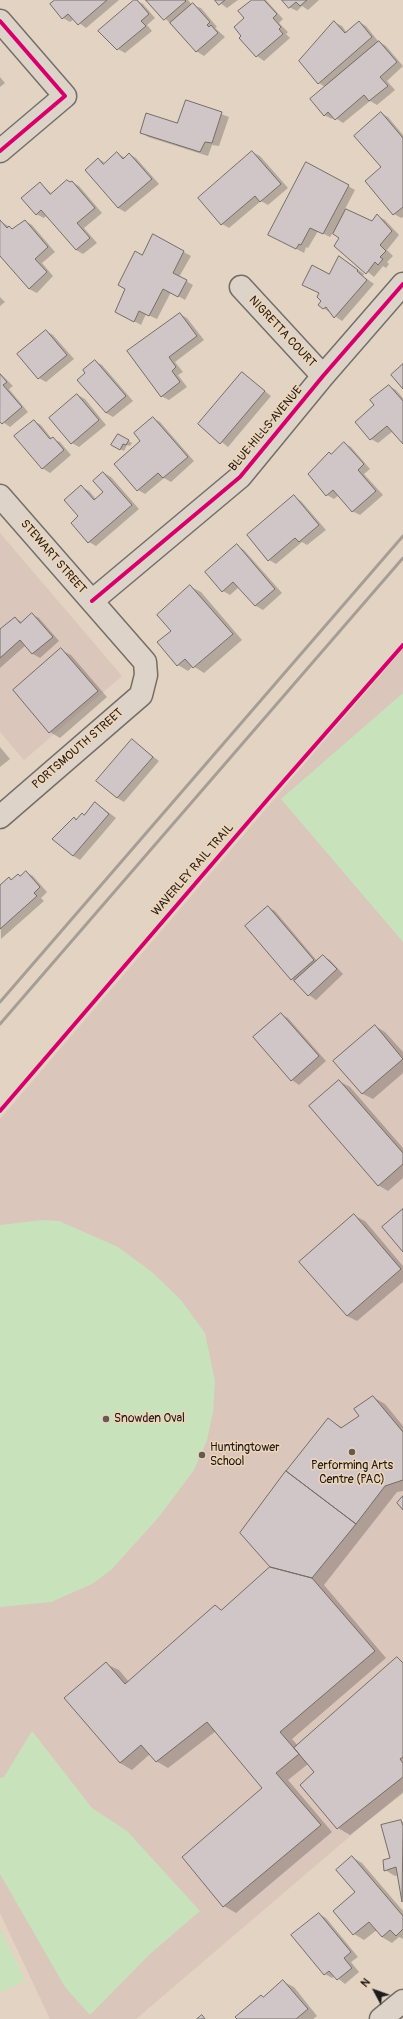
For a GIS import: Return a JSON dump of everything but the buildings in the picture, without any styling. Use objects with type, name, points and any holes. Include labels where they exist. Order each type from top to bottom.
[{"type":"street","points":[[0,21],[65,96],[0,151]]},
{"type":"street","name":"BLUE HILLS AVENUE","points":[[92,601],[240,477],[323,376],[403,284]]},
{"type":"street","name":"NIGRETTA COURT","points":[[240,287],[323,376]]},
{"type":"street","name":"STEWART STREET","points":[[0,496],[145,662],[146,676]]},
{"type":"street","name":"PORTSMOUTH STREET","points":[[0,817],[141,694],[146,676]]},
{"type":"street","points":[[381,2019],[403,2000]]},
{"type":"shaded area","points":[[0,533],[122,676],[24,760],[0,732]]},
{"type":"shaded area","name":"Huntingtower School","points":[[403,649],[403,1791],[136,2019],[50,2019],[0,1913],[0,1119]]},
{"type":"green space","points":[[403,693],[403,942],[281,799]]},
{"type":"green space","name":"Snowden Oval","points":[[43,1220],[59,1221],[118,1247],[152,1272],[181,1300],[205,1333],[215,1381],[213,1412],[207,1440],[194,1470],[158,1518],[111,1570],[92,1584],[51,1602],[0,1607],[0,1225]]},
{"type":"green space","points":[[32,1731],[92,1808],[127,1831],[200,1911],[150,1954],[90,2015],[65,1987],[0,1874],[0,1778],[4,1777]]},
{"type":"green space","points":[[0,1929],[25,1980],[0,1993]]},
{"type":"railway","points":[[0,1002],[403,536]]},
{"type":"railway","points":[[0,1024],[403,558]]},
{"type":"cycle path","points":[[0,21],[65,96],[0,151]]},
{"type":"cycle path","points":[[92,601],[240,477],[323,376],[403,284]]},
{"type":"cycle path","name":"WAVERLEY RAIL TRAIL","points":[[0,1111],[268,799],[403,645]]},
{"type":"place","name":"Snowden Oval","points":[[106,1419]]},
{"type":"place","name":"Performing Arts Centre (PAC)","points":[[352,1452]]},
{"type":"place","name":"Huntingtower School","points":[[202,1455]]}]
